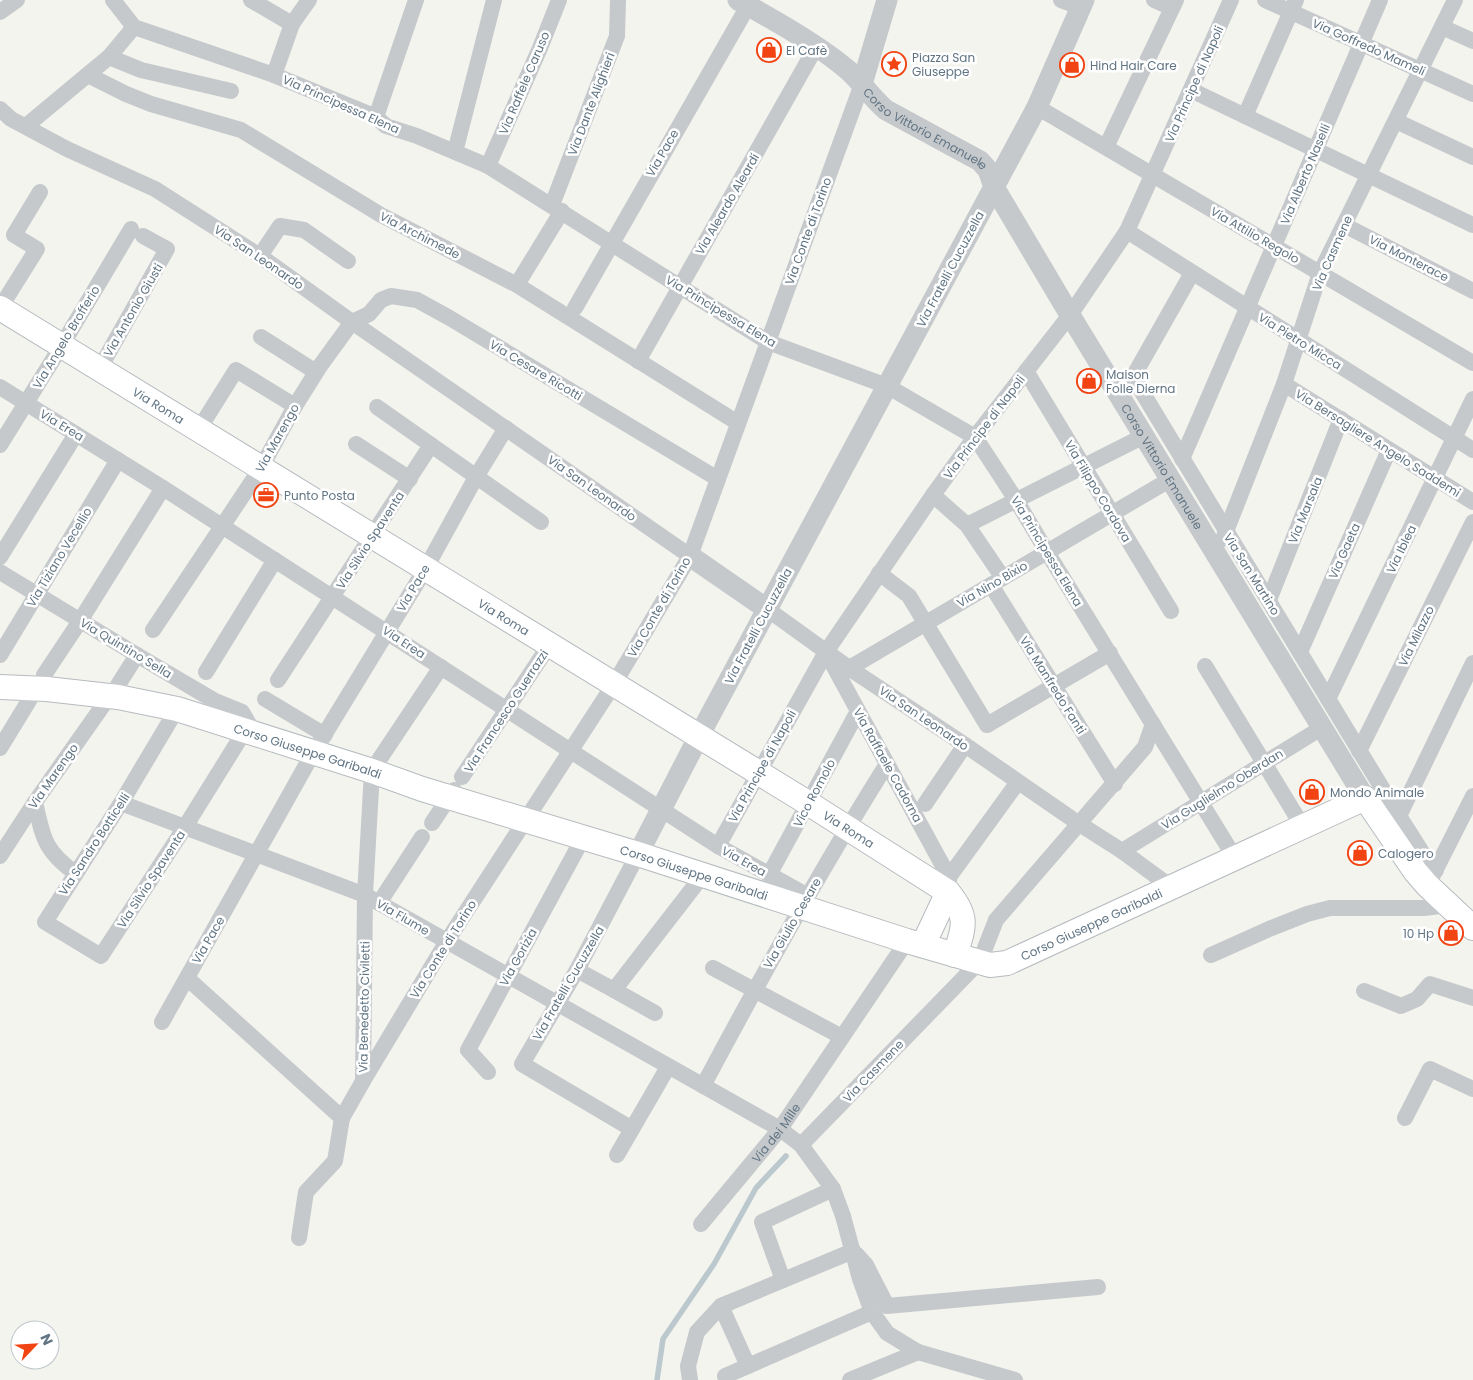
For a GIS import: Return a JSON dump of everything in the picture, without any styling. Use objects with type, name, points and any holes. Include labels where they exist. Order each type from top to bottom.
[{"type":"main road","name":"Via Roma","points":[[0,308],[373,535],[847,828],[949,884],[959,904],[964,926],[955,955]]},
{"type":"main road","name":"Corso Giuseppe Garibaldi","points":[[0,687],[40,682],[114,691],[247,728],[319,744],[375,767],[456,786],[526,821],[703,875],[805,902],[915,943],[990,965],[1006,963],[1365,798]]},
{"type":"main road","name":"Corso Vittorio Emanuele","points":[[1365,798],[1415,870],[1432,877],[1448,905],[1473,928]]},
{"type":"main road","name":"Via dei Mille","points":[[915,943],[949,884]]},
{"type":"street","points":[[0,0],[0,12]]},
{"type":"street","points":[[0,12],[17,0]]},
{"type":"street","points":[[9,121],[88,75],[109,58],[134,27],[113,0]]},
{"type":"street","points":[[251,0],[292,24]]},
{"type":"street","points":[[274,75],[292,24],[309,0]]},
{"type":"street","points":[[376,117],[416,0]]},
{"type":"street","points":[[455,152],[494,0]]},
{"type":"street","name":"Via Raffele Caruso","points":[[488,166],[559,0]]},
{"type":"street","name":"Via Dante Alighieri","points":[[522,278],[557,208],[617,36],[618,0]]},
{"type":"street","name":"Via Conte di Torino","points":[[363,1081],[447,941],[614,684],[690,556],[862,84],[888,0]]},
{"type":"street","points":[[1061,0],[1083,4]]},
{"type":"street","points":[[1106,147],[1174,4],[1154,0]]},
{"type":"street","name":"Via Principe di Napoli","points":[[718,846],[826,652],[933,495],[975,437],[1070,315],[1127,231],[1231,0]]},
{"type":"street","name":"Via Goffredo Mameli","points":[[1265,0],[1294,6],[1362,44],[1473,94]]},
{"type":"street","name":"Via Alberto Naselli","points":[[1182,459],[1380,0]]},
{"type":"street","name":"Via Casmene","points":[[1224,537],[1284,384],[1320,273],[1455,0]]},
{"type":"street","name":"Corso Vittorio Emanuele","points":[[745,2],[816,47],[848,70],[886,110],[980,162],[988,170],[994,187],[1070,315],[1365,798]]},
{"type":"street","name":"Via Pace","points":[[575,308],[745,2]]},
{"type":"street","name":"Via Fratelli Cucuzzella","points":[[632,1129],[522,1064],[577,970],[699,736],[1037,107],[1083,4]]},
{"type":"street","points":[[1245,116],[1294,6]]},
{"type":"street","name":"Via Principessa Elena","points":[[134,27],[274,75],[376,117],[386,126],[417,136],[488,166],[768,342],[887,386],[975,437],[1016,500],[1235,858]]},
{"type":"street","points":[[1442,27],[1473,41]]},
{"type":"street","name":"Via Aleardo Aleardi","points":[[638,360],[816,47]]},
{"type":"street","points":[[109,58],[142,70],[231,91]]},
{"type":"street","name":"Via Archimede","points":[[88,75],[151,104],[241,130],[381,215],[517,285],[738,423]]},
{"type":"street","points":[[1191,90],[1473,226]]},
{"type":"street","name":"Via Attilio Regolo","points":[[1037,107],[1473,363]]},
{"type":"street","name":"Via San Leonardo","points":[[9,121],[155,189],[260,256],[767,610],[826,652],[844,671],[965,746],[1122,851],[1171,888]]},
{"type":"street","points":[[1396,121],[1473,157]]},
{"type":"street","points":[[0,308],[36,249],[14,235],[40,192]]},
{"type":"street","name":"Via Monterace","points":[[1344,225],[1473,291]]},
{"type":"street","points":[[260,256],[280,226],[304,230],[348,261]]},
{"type":"street","name":"Via Pietro Micca","points":[[1127,231],[1473,450]]},
{"type":"street","name":"Via Angelo Brofferio","points":[[0,445],[62,345],[137,232]]},
{"type":"street","name":"Via Antonio Giusti","points":[[100,368],[168,250],[137,232]]},
{"type":"street","name":"Via San Martino","points":[[1192,273],[1133,377],[1182,459],[1224,537],[1269,600],[1426,860],[1432,877]]},
{"type":"street","name":"Via Cesare Ricotti","points":[[352,322],[368,314],[381,300],[391,296],[417,300],[718,479]]},
{"type":"street","name":"Via Marengo","points":[[153,630],[262,468],[295,406],[316,372],[352,322]]},
{"type":"street","points":[[261,337],[316,372]]},
{"type":"street","points":[[199,429],[236,370],[295,406]]},
{"type":"street","name":"Via Filippo Cordova","points":[[1026,371],[1171,611]]},
{"type":"street","name":"Via Bersagliere Angelo Saddemi","points":[[1284,384],[1473,502]]},
{"type":"street","name":"Via Erea","points":[[0,387],[387,631],[718,846],[769,875],[805,902]]},
{"type":"street","name":"Via Iblea","points":[[1328,699],[1473,399]]},
{"type":"street","points":[[377,407],[541,522]]},
{"type":"street","name":"Via Marsala","points":[[1269,600],[1341,419]]},
{"type":"street","name":"Via Pace","points":[[162,1022],[319,744],[426,568],[476,477],[506,428]]},
{"type":"street","points":[[0,557],[76,434]]},
{"type":"street","points":[[967,525],[1144,436]]},
{"type":"street","points":[[356,444],[410,479]]},
{"type":"street","name":"Via Silvio Spaventa","points":[[278,680],[432,445]]},
{"type":"street","name":"Via Gaeta","points":[[1300,652],[1389,450]]},
{"type":"street","name":"Via Tiziano Vecellio","points":[[0,654],[118,460]]},
{"type":"street","name":"Via Nino Bixio","points":[[844,671],[1171,479]]},
{"type":"street","points":[[0,748],[163,488]]},
{"type":"street","name":"Via Manfredo Fanti","points":[[933,495],[967,525],[1053,686],[1115,784]]},
{"type":"street","name":"Via Milazzo","points":[[1359,750],[1473,522]]},
{"type":"street","points":[[206,672],[275,560]]},
{"type":"street","name":"Via Quintino Sella","points":[[0,572],[137,656],[216,701],[242,712],[247,728]]},
{"type":"street","points":[[879,574],[909,596],[987,725],[1110,653]]},
{"type":"street","name":"Via Francesco Guerrazzi","points":[[372,899],[427,830],[550,644]]},
{"type":"street","name":"Via Marengo","points":[[0,856],[34,802],[137,656]]},
{"type":"street","points":[[1399,816],[1473,662]]},
{"type":"street","points":[[1204,666],[1303,827]]},
{"type":"street","points":[[375,767],[441,667]]},
{"type":"street","name":"Via Raffaele Cadorna","points":[[844,671],[858,711],[949,884]]},
{"type":"street","points":[[265,699],[319,744]]},
{"type":"street","name":"Via Sandro Botticelli","points":[[101,956],[45,922],[121,803],[177,709]]},
{"type":"street","name":"Vico Romolo","points":[[769,875],[858,711]]},
{"type":"street","name":"Via Casmene","points":[[800,1145],[980,961],[996,920],[1145,747],[1153,724]]},
{"type":"street","name":"Via Guglielmo Oberdan","points":[[1122,851],[1323,727]]},
{"type":"street","name":"Via Silvio Spaventa","points":[[101,956],[185,828],[247,728]]},
{"type":"street","points":[[925,804],[965,746]]},
{"type":"street","name":"Via Giulio Cesare","points":[[703,1086],[754,990],[847,828],[887,764]]},
{"type":"street","name":"Via Benedetto Civiletti","points":[[342,1118],[363,1081],[372,899],[375,767]]},
{"type":"street","name":"Via dei Mille","points":[[949,884],[1018,782]]},
{"type":"street","points":[[1432,877],[1473,796]]},
{"type":"street","points":[[34,802],[42,833],[51,853],[75,873]]},
{"type":"street","name":"Via Fiume","points":[[121,803],[372,899],[780,1130],[800,1145]]},
{"type":"street","name":"Via Gorizia","points":[[488,1072],[468,1050],[583,838]]},
{"type":"street","points":[[614,990],[703,875]]},
{"type":"street","points":[[1211,955],[1269,929],[1307,914],[1330,908],[1424,908],[1448,905]]},
{"type":"street","name":"Via dei Mille","points":[[701,1224],[780,1130],[842,1037],[915,943]]},
{"type":"street","points":[[713,968],[842,1037]]},
{"type":"street","points":[[577,970],[655,1013]]},
{"type":"street","points":[[187,978],[342,1118],[335,1161],[306,1192],[299,1238]]},
{"type":"street","points":[[1364,991],[1401,1006],[1416,999],[1430,984],[1473,998]]},
{"type":"street","points":[[617,1156],[668,1067]]},
{"type":"street","points":[[1405,1118],[1430,1069],[1473,1089]]},
{"type":"street","points":[[800,1145],[833,1190],[843,1216],[860,1279],[872,1312],[887,1333],[918,1352],[1015,1380]]},
{"type":"street","points":[[783,1280],[762,1222],[833,1190]]},
{"type":"street","points":[[690,1380],[688,1366],[697,1332],[721,1306],[853,1251]]},
{"type":"street","points":[[853,1251],[866,1265],[887,1306],[1098,1287]]},
{"type":"street","points":[[721,1306],[853,1251]]},
{"type":"street","points":[[721,1306],[748,1366]]},
{"type":"street","points":[[725,1376],[872,1312]]},
{"type":"street","points":[[850,1380],[918,1352]]},
{"type":"waterway","points":[[657,1380],[663,1339],[714,1264],[756,1188],[786,1156]]},
{"type":"place","name":"El Cafè","points":[[769,50]]},
{"type":"place","name":"Piazza San Giuseppe","points":[[894,64]]},
{"type":"place","name":"Hind Hair Care","points":[[1072,65]]},
{"type":"place","name":"Maison Folle Dierna","points":[[1089,381]]},
{"type":"place","name":"Punto Posta","points":[[266,495]]},
{"type":"place","name":"Mondo Animale","points":[[1312,792]]},
{"type":"place","name":"Calogero","points":[[1360,853]]},
{"type":"place","name":"10 Hp","points":[[1451,933]]}]
